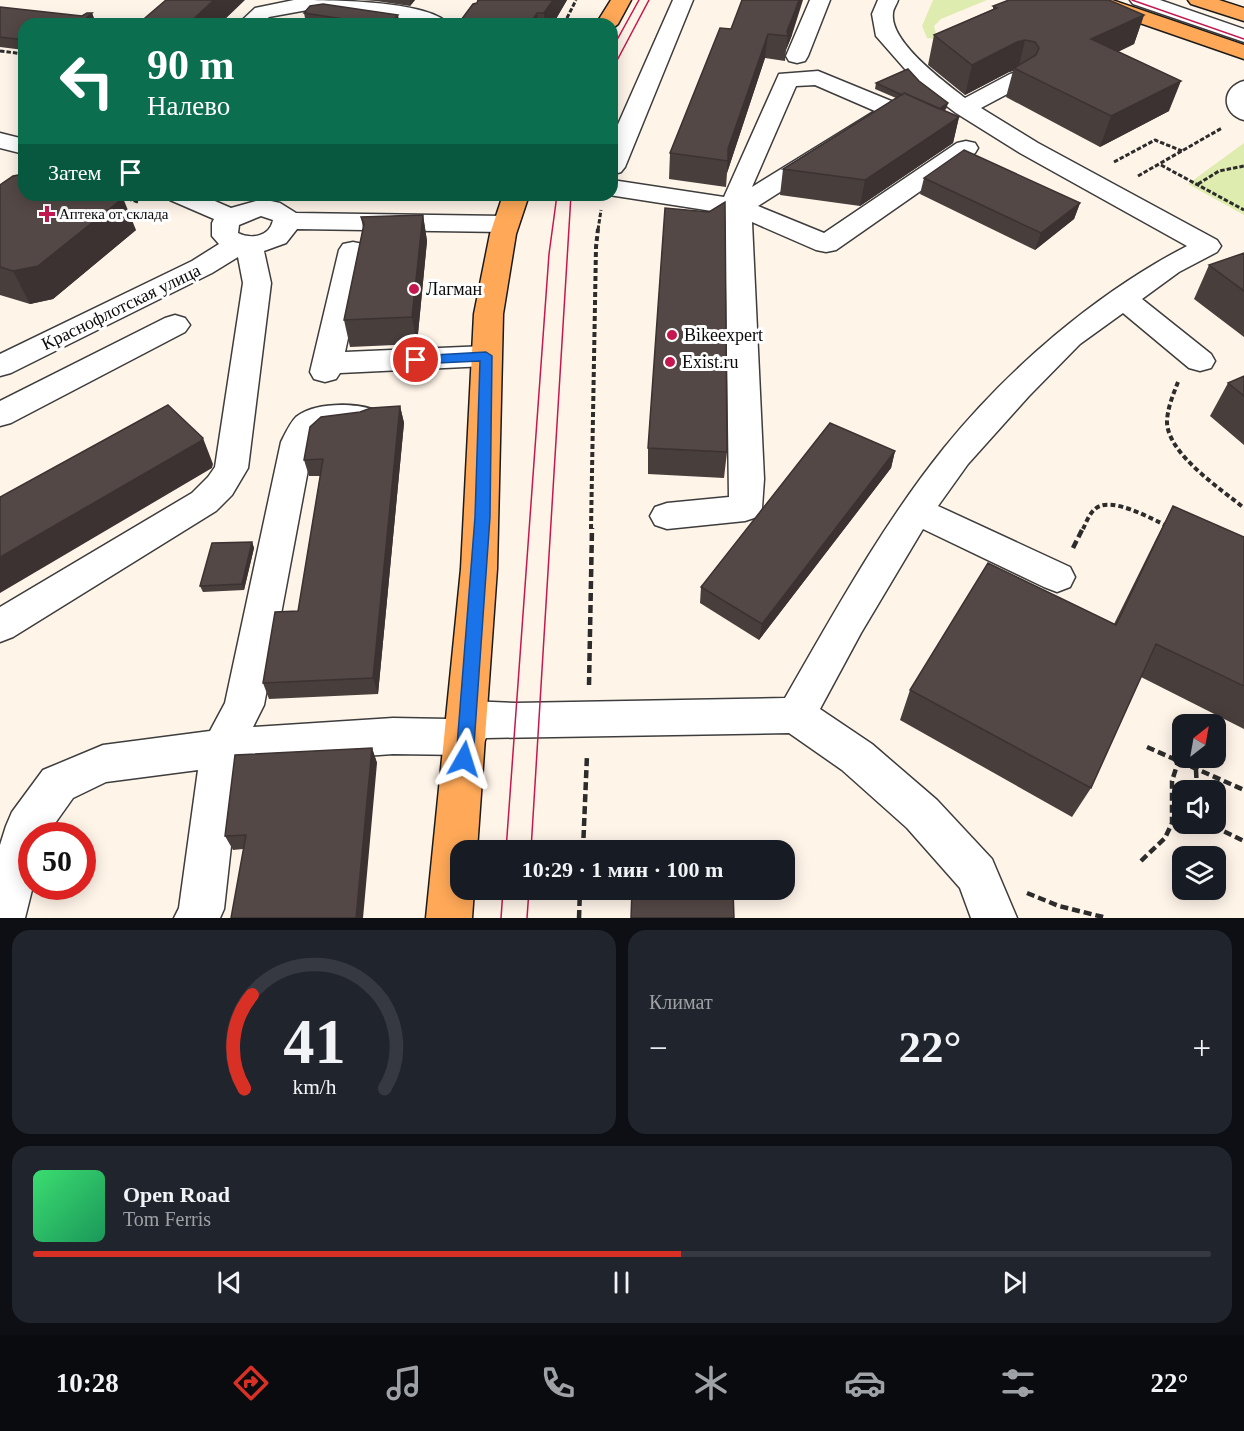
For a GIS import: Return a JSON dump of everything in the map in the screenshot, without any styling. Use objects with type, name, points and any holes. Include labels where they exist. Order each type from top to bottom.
[{"type":"main road","points":[[611,18],[621,0]]},
{"type":"main road","points":[[1092,0],[1244,52]]},
{"type":"main road","points":[[1198,0],[1244,15]]},
{"type":"main road","points":[[449,918],[467,728],[482,517],[486,356],[496,259],[510,209]]},
{"type":"street","points":[[618,153],[683,0]]},
{"type":"street","points":[[797,56],[820,0]]},
{"type":"street","points":[[796,715],[848,621],[916,511],[956,456],[1018,388],[1069,337],[1169,266],[1207,246],[1029,148],[964,108],[927,80],[901,55],[887,36],[882,14],[888,0]]},
{"type":"street","points":[[1140,0],[1244,36]]},
{"type":"street","points":[[256,18],[262,12],[325,1],[424,8]]},
{"type":"street","points":[[319,18],[318,13],[325,1]]},
{"type":"street","points":[[901,55],[926,55],[937,61]]},
{"type":"street","points":[[667,516],[745,508],[747,479],[736,194],[788,79],[818,78],[893,110],[738,207]]},
{"type":"street","points":[[964,108],[1018,79]]},
{"type":"street","points":[[1244,88],[1237,96],[1237,104],[1244,112]]},
{"type":"street","points":[[0,140],[18,145]]},
{"type":"street","points":[[618,198],[738,207],[826,244],[966,148]]},
{"type":"street","points":[[0,626],[204,502],[220,486],[231,468],[257,284],[240,235],[240,212],[261,208],[280,212],[285,216],[287,222],[280,235],[271,240],[240,235],[188,201]]},
{"type":"street","points":[[287,222],[510,209]]},
{"type":"street","name":"Краснофлотская улица","points":[[0,366],[202,267],[240,235]]},
{"type":"street","points":[[353,250],[327,368],[486,356]]},
{"type":"street","points":[[1123,298],[1200,361]]},
{"type":"street","points":[[0,415],[175,325]]},
{"type":"street","points":[[197,918],[201,909],[222,748],[244,705],[297,442],[308,425],[323,418],[361,417]]},
{"type":"street","points":[[916,511],[1057,577]]},
{"type":"street","points":[[2,918],[27,826],[58,784],[103,764],[222,748],[393,736],[467,728],[588,720],[796,715],[857,757],[922,814],[976,874],[994,918]]},
{"type":"path","points":[[567,18],[576,0]]},
{"type":"path","points":[[0,51],[18,53]]},
{"type":"path","points":[[1129,182],[1224,126]]},
{"type":"path","points":[[1110,162],[1116,162],[1155,140],[1162,141],[1183,152]]},
{"type":"path","points":[[1160,164],[1244,210]]},
{"type":"path","points":[[1198,184],[1209,175],[1231,167],[1244,166]]},
{"type":"path","points":[[583,840],[588,720],[596,247],[606,201]]},
{"type":"path","points":[[1200,361],[1178,380],[1170,405],[1168,430],[1190,462],[1244,508]]},
{"type":"path","points":[[1057,577],[1096,508],[1105,504],[1122,506],[1173,528]]},
{"type":"path","points":[[1147,747],[1172,759]]},
{"type":"path","points":[[1141,861],[1165,838],[1172,824],[1172,782],[1176,768]]},
{"type":"path","points":[[1191,768],[1244,790]]},
{"type":"path","points":[[1197,771],[1197,780]]},
{"type":"path","points":[[1226,832],[1244,841]]},
{"type":"path","points":[[976,874],[1059,906],[1107,918]]},
{"type":"path","points":[[579,918],[580,900]]},
{"type":"green space","points":[[933,0],[987,0],[941,19],[934,26],[936,39],[927,38],[922,26]]},
{"type":"green space","points":[[1244,143],[1244,215],[1188,184]]},
{"type":"building","points":[[166,0],[214,0],[194,18],[145,18]]},
{"type":"building","points":[[478,0],[553,0],[544,13],[537,13],[534,18],[462,18],[473,4]]},
{"type":"building","points":[[742,0],[799,0],[787,31],[788,36],[768,34],[728,149],[728,161],[670,153],[720,28],[731,29]]},
{"type":"building","points":[[1009,0],[1109,0],[1144,15],[1091,39],[1181,81],[1111,116],[1014,68],[1036,55],[1039,48],[1035,42],[1025,40],[1017,42],[972,65],[934,35],[997,8],[993,6]]},
{"type":"building","points":[[323,4],[398,15],[395,18],[337,18],[304,13],[310,6]]},
{"type":"building","points":[[0,7],[82,16],[92,13],[86,18],[18,18],[18,39],[0,37]]},
{"type":"building","points":[[908,69],[919,81],[948,103],[939,109],[876,83]]},
{"type":"building","points":[[904,93],[959,117],[865,180],[783,169]]},
{"type":"building","points":[[964,150],[1080,203],[1041,233],[924,178]]},
{"type":"building","points":[[18,175],[18,201],[119,201],[38,266],[13,271],[0,267],[0,185]]},
{"type":"building","points":[[725,202],[727,452],[648,448],[665,208],[709,212]]},
{"type":"building","points":[[423,215],[412,317],[344,320],[364,224],[361,217]]},
{"type":"building","points":[[1244,253],[1244,291],[1209,265]]},
{"type":"building","points":[[1244,376],[1244,396],[1228,383]]},
{"type":"building","points":[[168,405],[203,438],[201,441],[0,557],[0,497]]},
{"type":"building","points":[[400,406],[373,678],[263,683],[275,612],[298,611],[323,459],[304,460],[310,427],[321,417],[360,412],[371,408]]},
{"type":"building","points":[[830,423],[895,451],[762,624],[701,587]]},
{"type":"building","points":[[1173,506],[1244,537],[1244,686],[1156,644],[1091,788],[910,690],[988,563],[1116,625]]},
{"type":"building","points":[[252,542],[242,584],[200,586],[212,543]]},
{"type":"building","points":[[372,748],[356,918],[231,918],[246,835],[225,836],[235,755]]},
{"type":"building","points":[[632,900],[733,900],[734,918],[631,918]]},
{"type":"tram line","points":[[618,38],[639,0]]},
{"type":"tram line","points":[[618,59],[649,0]]},
{"type":"tram line","points":[[1132,0],[1244,39]]},
{"type":"tram line","points":[[507,840],[549,254],[556,201]]},
{"type":"tram line","points":[[532,840],[571,201]]},
{"type":"tram line","points":[[501,918],[502,900]]},
{"type":"tram line","points":[[527,918],[528,900]]},
{"type":"place","name":"Аптека от склада","points":[[47,214]]},
{"type":"place","name":"Лагман","points":[[414,289]]},
{"type":"place","name":"Bikeexpert","points":[[672,335]]},
{"type":"place","name":"Exist.ru","points":[[670,362]]},
{"type":"route","points":[[416,360],[486,356],[482,517],[469,719],[464,759]]}]
